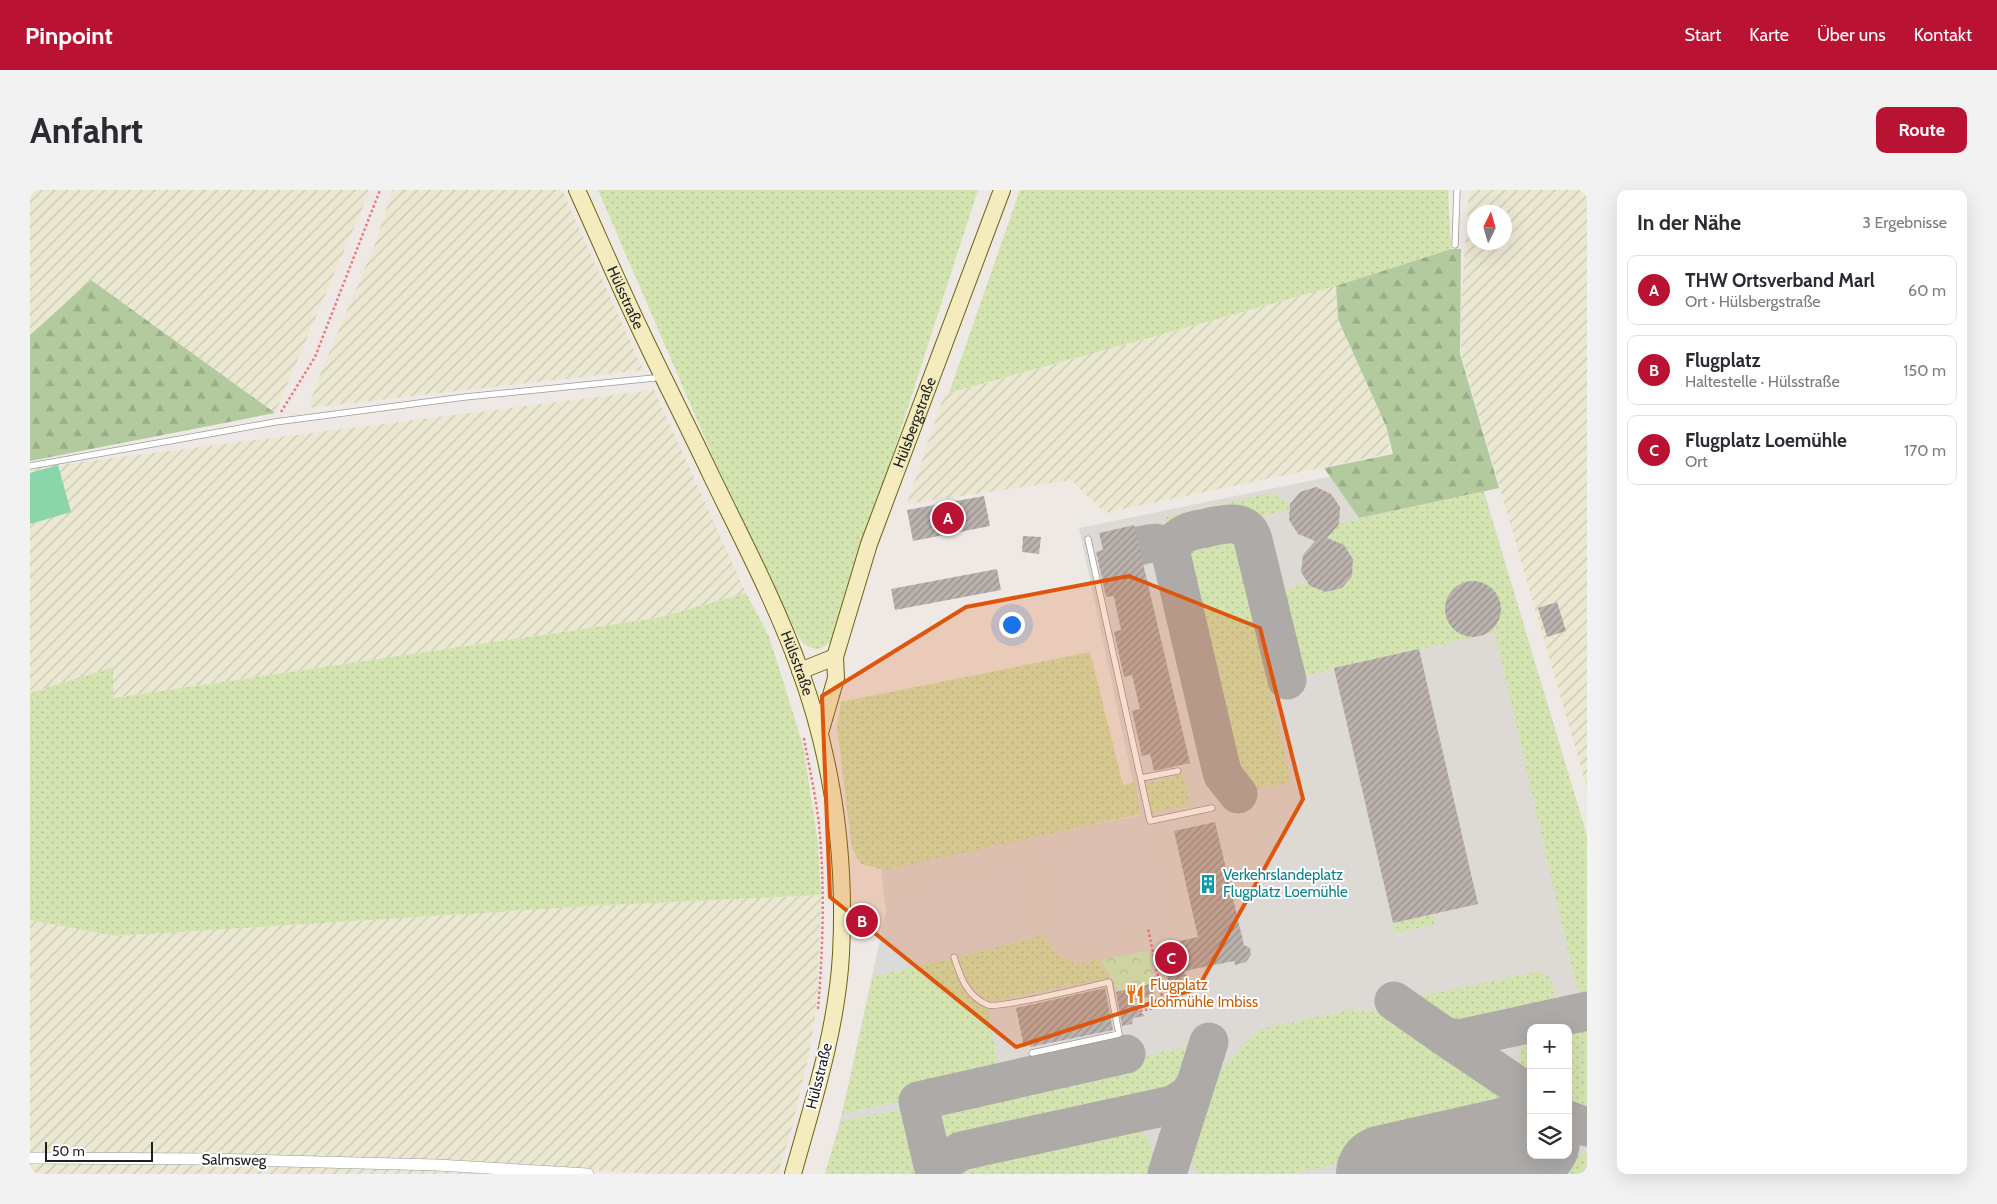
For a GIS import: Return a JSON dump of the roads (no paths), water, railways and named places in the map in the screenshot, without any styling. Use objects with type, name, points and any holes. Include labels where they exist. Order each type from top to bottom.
[{"type":"street","name":"Hülsstraße","points":[[577,190],[641,330],[780,620],[800,671],[820,733],[838,827],[841,890],[841,955],[833,1016],[819,1081],[793,1174]]},
{"type":"street","name":"Hülsbergstraße","points":[[820,733],[836,678],[835,657],[869,544],[1002,190]]},
{"type":"street","points":[[800,671],[835,657]]},
{"type":"street","name":"Salmsweg","points":[[30,1158],[211,1159],[437,1165],[588,1174]]},
{"type":"lane","points":[[1455,245],[1457,190]]},
{"type":"lane","points":[[30,466],[275,422],[465,397],[654,378],[664,375]]},
{"type":"lane","points":[[1088,539],[1150,821],[1212,808]]},
{"type":"lane","points":[[1141,778],[1178,770]]},
{"type":"lane","points":[[954,957],[966,988],[976,998],[993,1006],[1109,982],[1119,1034],[1032,1052]]},
{"type":"place","name":"THW Ortsverband Marl","points":[[948,518]]},
{"type":"place","name":"Verkehrslandeplatz Flugplatz Loemühle","points":[[1208,884]]},
{"type":"place","name":"Flugplatz","points":[[862,921]]},
{"type":"place","name":"Flugplatz Loemühle","points":[[1171,958]]},
{"type":"place","name":"Flugplatz Lohmühle Imbiss","points":[[1135,994]]}]
